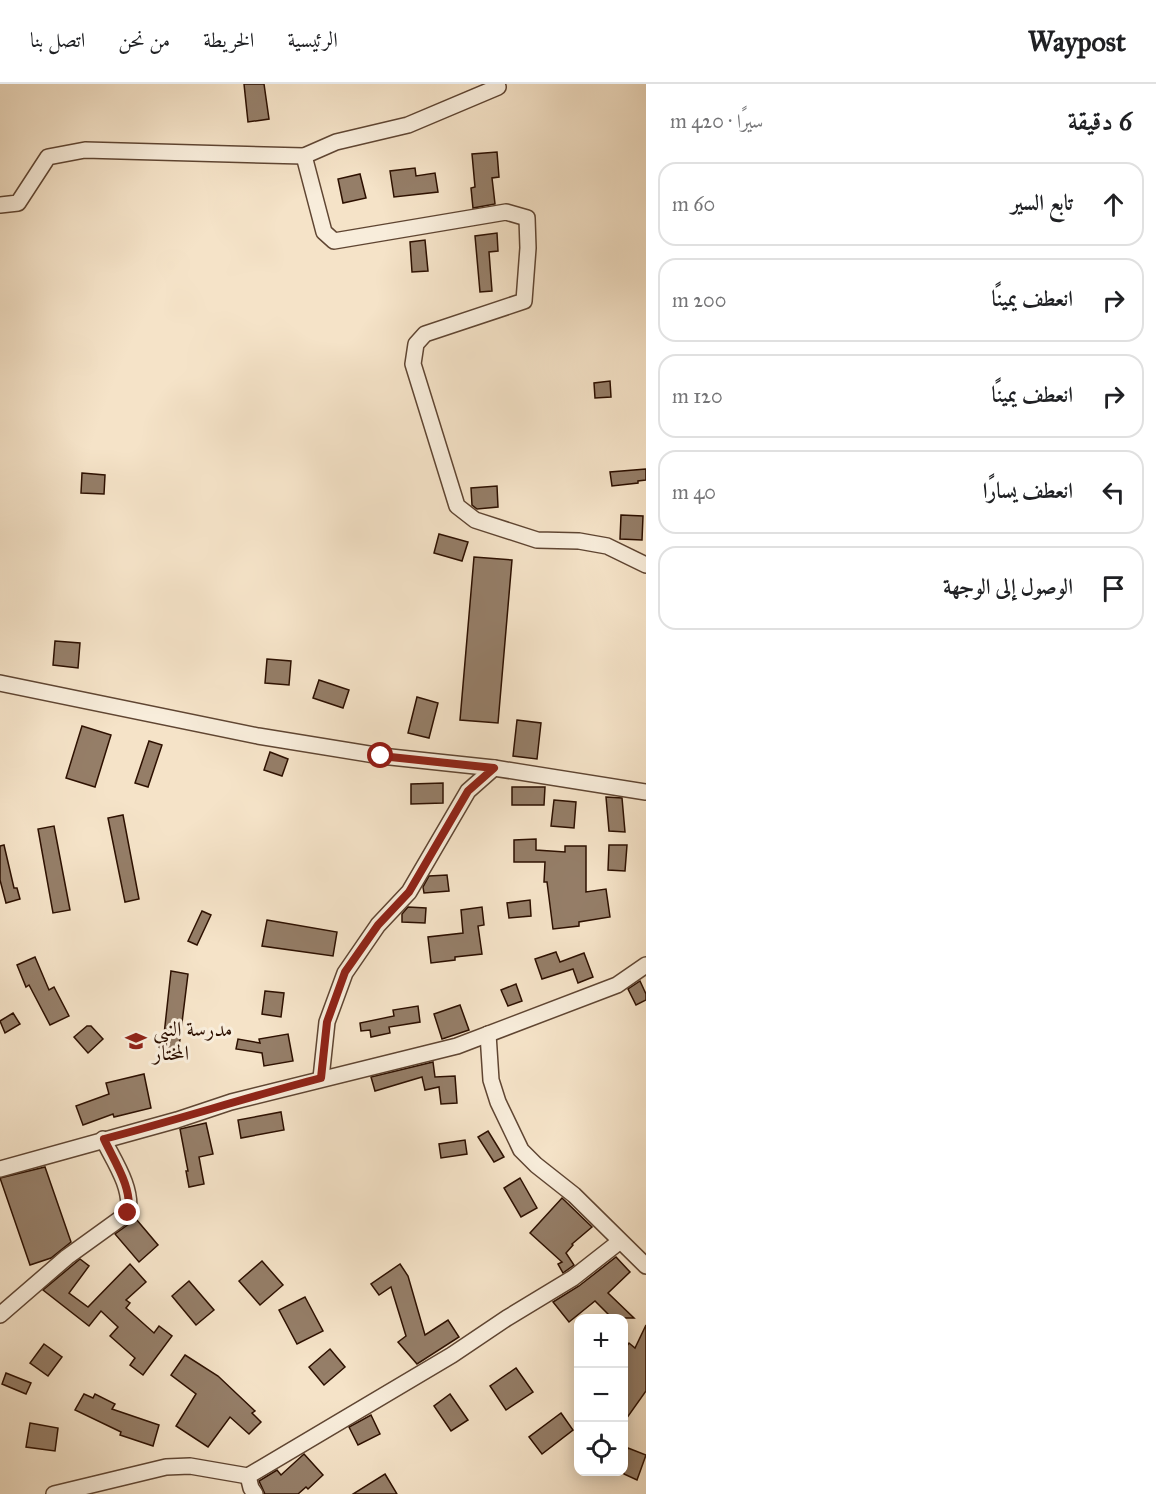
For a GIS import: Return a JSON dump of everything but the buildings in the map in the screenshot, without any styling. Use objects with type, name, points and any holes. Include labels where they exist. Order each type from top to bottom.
[{"type":"street","points":[[0,205],[18,203],[48,157],[85,150],[304,156],[336,142],[408,124],[498,87]]},
{"type":"street","points":[[304,156],[324,232],[334,241],[506,212],[527,218],[528,248],[524,301],[425,333],[416,344],[413,364],[457,506],[475,520],[537,540],[607,546],[646,565]]},
{"type":"street","points":[[0,683],[269,738],[381,756],[494,768],[646,792]]},
{"type":"street","points":[[321,1078],[327,1022],[345,972],[378,925],[409,892],[468,791],[494,768]]},
{"type":"street","points":[[0,1169],[177,1120],[231,1102],[457,1046],[617,985],[646,965]]},
{"type":"street","points":[[488,1034],[491,1080],[498,1102],[520,1150],[574,1195],[646,1266]]},
{"type":"street","points":[[0,1315],[67,1257],[128,1213],[130,1201],[121,1174],[104,1139]]},
{"type":"street","points":[[54,1494],[166,1467],[190,1466],[248,1476],[452,1355],[573,1278],[620,1242]]},
{"type":"street","points":[[248,1476],[255,1494]]},
{"type":"place","name":"مدرسة النبي المختار","points":[[136,1041]]},
{"type":"route","points":[[128,1213],[130,1201],[121,1174],[104,1139],[321,1078],[327,1022],[345,972],[378,925],[409,892],[468,791],[494,768],[381,756]]}]
